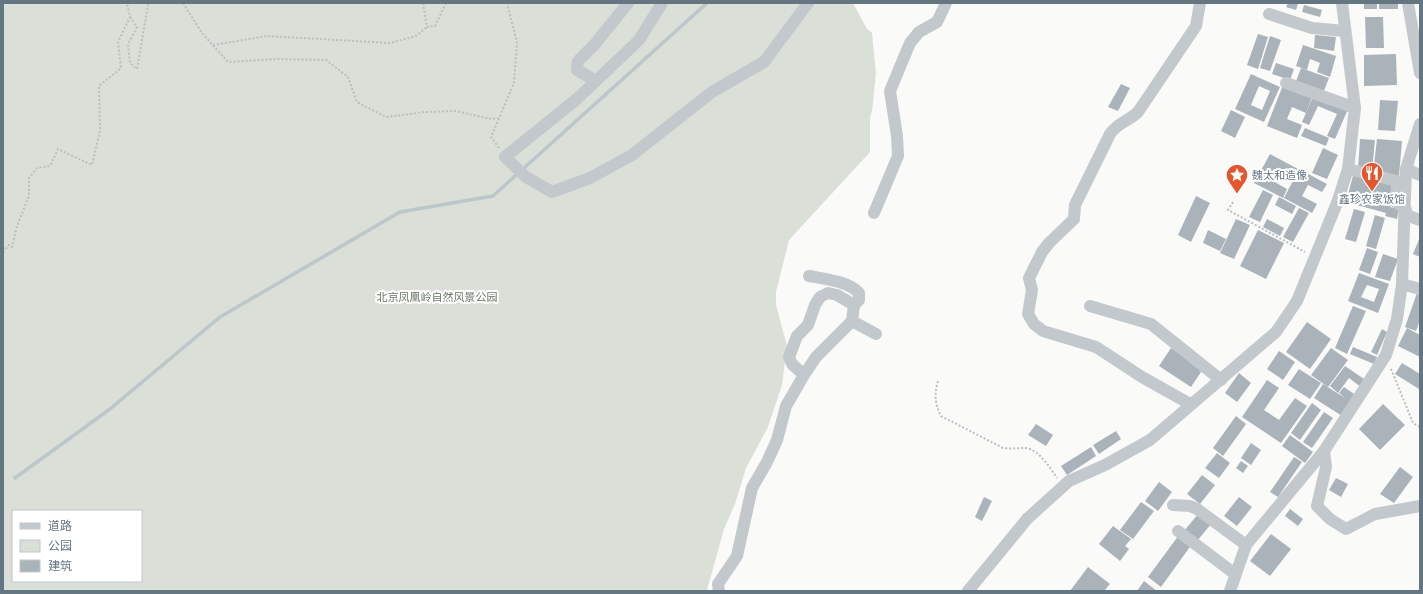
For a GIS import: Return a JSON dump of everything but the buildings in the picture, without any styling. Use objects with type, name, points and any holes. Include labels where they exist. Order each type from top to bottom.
[{"type":"street","points":[[596,81],[577,70],[578,61],[595,44],[624,10],[628,3]]},
{"type":"street","points":[[646,29],[651,3]]},
{"type":"street","points":[[662,3],[639,40],[578,98],[505,157],[526,177],[552,192],[590,178],[632,154],[712,92],[764,62],[808,3]]},
{"type":"street","points":[[874,212],[898,156],[897,136],[890,91],[910,43],[919,32],[937,22],[946,3]]},
{"type":"street","points":[[1190,404],[1142,377],[1096,347],[1043,330],[1034,324],[1028,314],[1032,290],[1029,278],[1042,252],[1074,219],[1075,205],[1110,134],[1115,126],[1130,119],[1138,112],[1196,26],[1200,3]]},
{"type":"street","points":[[968,591],[1027,519],[1069,481],[1105,465],[1150,440],[1190,404],[1221,380],[1276,332],[1297,301],[1337,203],[1348,169],[1355,108],[1342,3]]},
{"type":"street","points":[[1408,3],[1418,52],[1420,73]]},
{"type":"street","points":[[1269,14],[1312,28],[1345,31]]},
{"type":"street","points":[[1286,83],[1355,108]]},
{"type":"street","points":[[1230,591],[1246,545],[1324,451],[1386,355],[1397,319],[1402,284],[1406,212],[1404,184],[1406,169],[1420,124]]},
{"type":"street","points":[[1348,169],[1397,181],[1396,202],[1406,212],[1420,220]]},
{"type":"street","points":[[1406,169],[1420,175]]},
{"type":"street","points":[[719,591],[718,584],[737,556],[755,480],[767,462],[777,440],[786,406],[804,374],[816,357],[852,321],[854,305],[859,300],[859,293],[856,289],[847,284],[809,276]]},
{"type":"street","points":[[1402,284],[1420,289]]},
{"type":"street","points":[[804,374],[792,364],[789,357],[797,336],[808,325],[815,304],[820,297],[828,293],[837,295],[854,305]]},
{"type":"street","points":[[1090,306],[1151,324],[1221,380]]},
{"type":"street","points":[[852,321],[876,334]]},
{"type":"street","points":[[1324,451],[1326,467],[1318,506],[1330,519],[1346,529],[1375,514],[1420,506]]},
{"type":"street","points":[[1173,505],[1190,506],[1197,509],[1246,545]]},
{"type":"street","points":[[1178,531],[1235,574]]},
{"type":"path","points":[[127,3],[130,17],[137,27],[128,44],[130,63],[137,69],[148,5],[150,3]]},
{"type":"path","points":[[183,3],[202,33],[228,62],[277,59],[326,60],[348,77],[357,102],[386,117],[425,112],[455,111],[491,119],[498,118]]},
{"type":"path","points":[[423,3],[427,27]]},
{"type":"path","points":[[213,45],[267,36],[390,43],[416,36],[427,27],[435,26],[446,3]]},
{"type":"path","points":[[505,157],[491,137],[514,83],[517,43],[507,3]]},
{"type":"path","points":[[3,252],[9,245],[12,247],[17,226],[29,196],[29,178],[37,168],[50,166],[58,149],[92,165],[100,131],[100,86],[121,68],[118,42],[130,17]]},
{"type":"path","points":[[1233,202],[1228,210],[1315,257]]},
{"type":"path","points":[[1386,355],[1397,386],[1413,423],[1420,427]]},
{"type":"path","points":[[938,381],[935,392],[937,406],[942,416],[1003,448],[1027,448],[1034,452],[1042,458],[1064,486]]},
{"type":"green space","name":"北京凤凰岭自然风景公园","points":[[3,3],[853,3],[867,29],[872,33],[876,73],[870,117],[870,152],[789,240],[776,292],[776,305],[787,346],[782,385],[768,427],[746,468],[735,504],[724,529],[707,590],[708,591],[3,591]]},
{"type":"waterway","points":[[15,478],[110,409],[220,317],[400,212],[493,196],[707,3]]},
{"type":"place","name":"鑫珍农家饭馆","points":[[1372,192]]},
{"type":"place","name":"魏太和造像","points":[[1237,194]]}]
